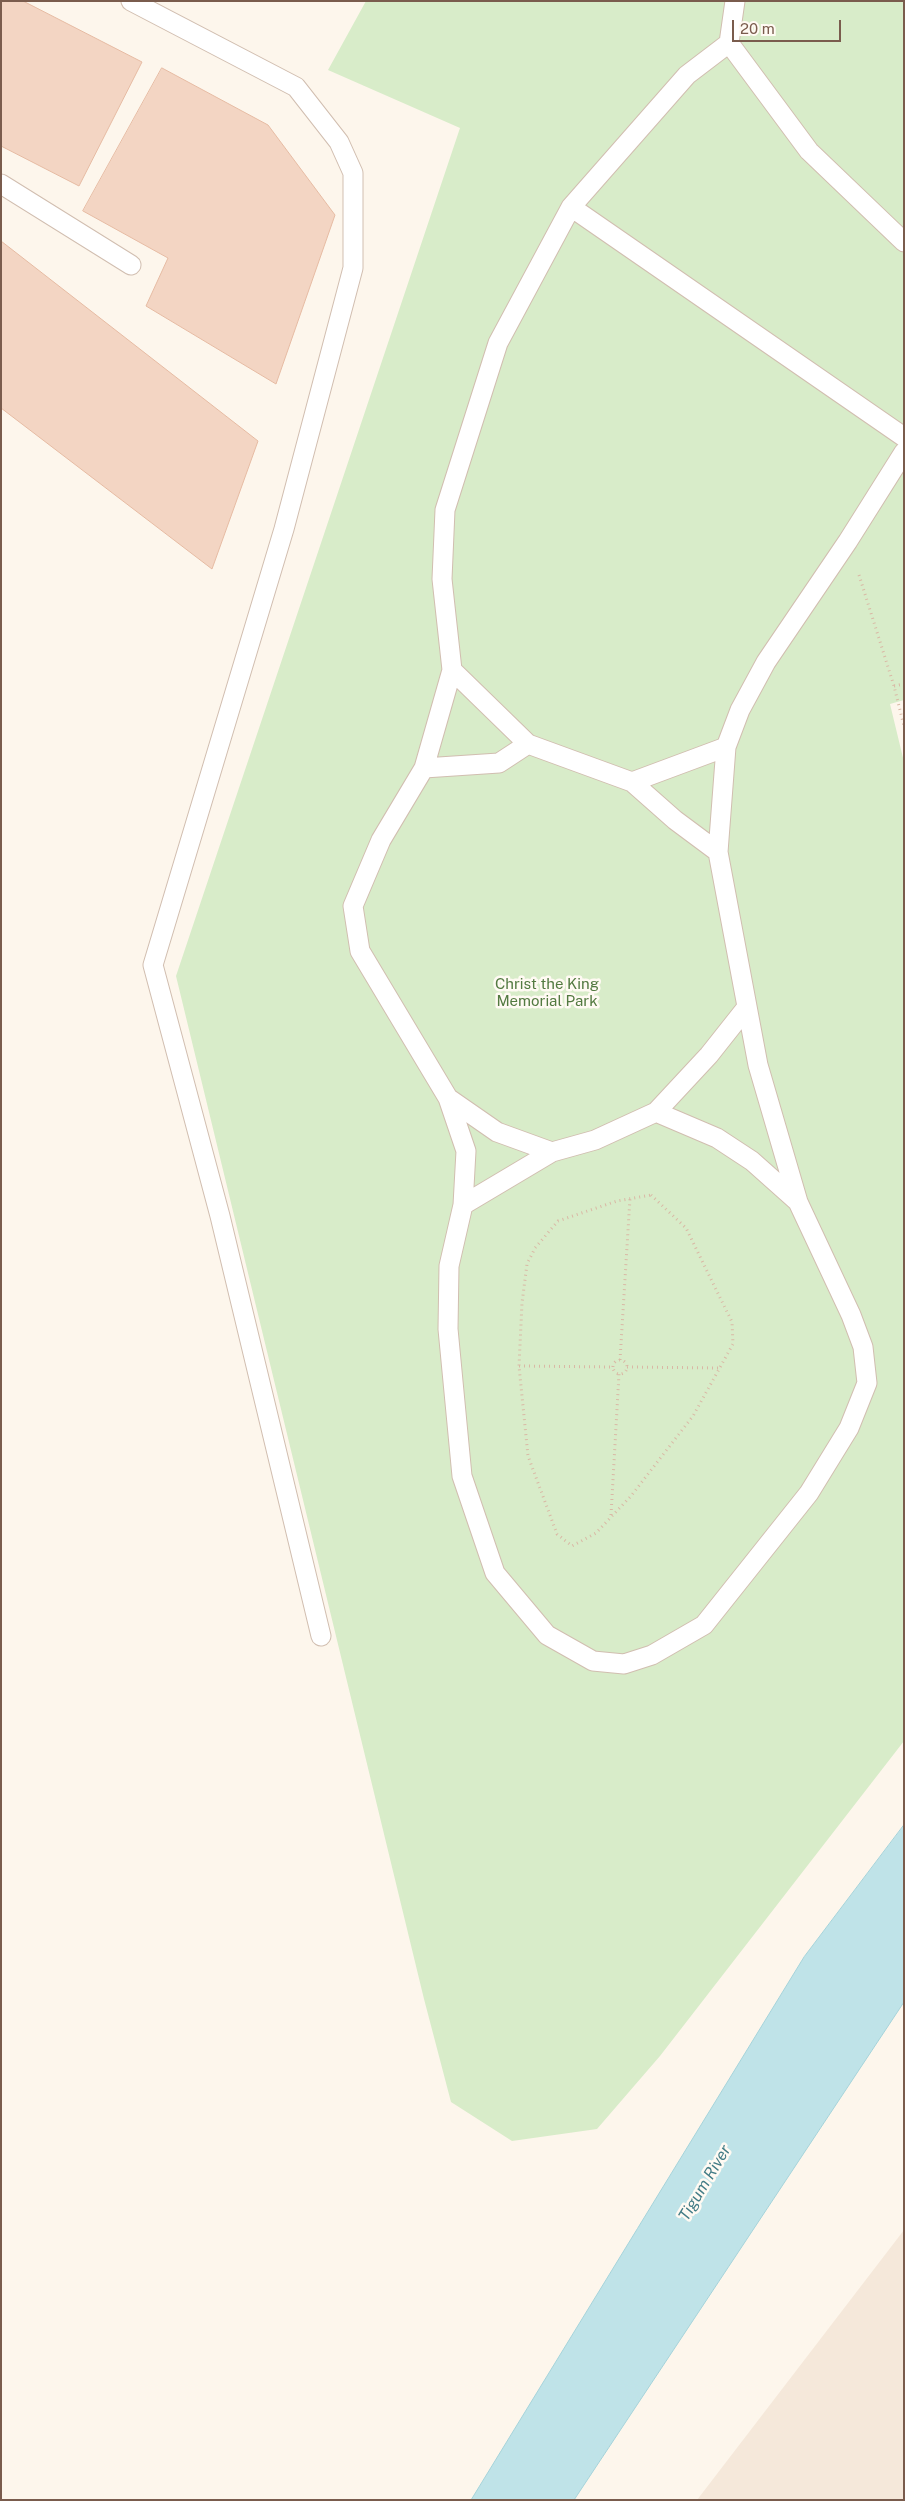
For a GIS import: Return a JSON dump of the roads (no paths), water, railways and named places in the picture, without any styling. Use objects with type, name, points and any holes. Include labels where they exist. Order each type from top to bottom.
[{"type":"lane","points":[[131,1],[296,87],[339,142],[354,173],[353,268],[284,528],[153,966],[220,1216],[320,1636]]},
{"type":"lane","points":[[735,1],[729,43],[687,75],[571,207],[498,343],[445,510],[442,579],[452,670],[424,768],[381,840],[352,906],[360,950],[448,1098],[466,1150],[463,1205],[449,1266],[448,1329],[454,1408],[462,1476],[495,1572],[546,1635],[593,1661],[624,1664],[652,1655],[704,1625],[809,1493],[849,1428],[867,1383],[863,1347],[798,1202],[758,1065],[718,852],[726,747],[740,710],[766,662],[848,541],[904,452]]},
{"type":"lane","points":[[729,43],[809,151],[904,242]]},
{"type":"lane","points":[[1,184],[130,265]]},
{"type":"lane","points":[[571,207],[904,437]]},
{"type":"lane","points":[[452,670],[528,744],[632,782],[675,820],[718,852]]},
{"type":"lane","points":[[424,768],[499,763],[528,744]]},
{"type":"lane","points":[[632,782],[726,747]]},
{"type":"lane","points":[[463,1205],[552,1152],[595,1140],[656,1112],[709,1055],[747,1007]]},
{"type":"lane","points":[[448,1098],[497,1132],[552,1152]]},
{"type":"lane","points":[[656,1112],[717,1138],[752,1161],[798,1202]]},
{"type":"water","name":"Tigum River","points":[[904,1825],[904,2002],[574,2500],[471,2500],[804,1957]]},
{"type":"park label","name":"Christ the King Memorial Park","points":[[547,992]]}]
